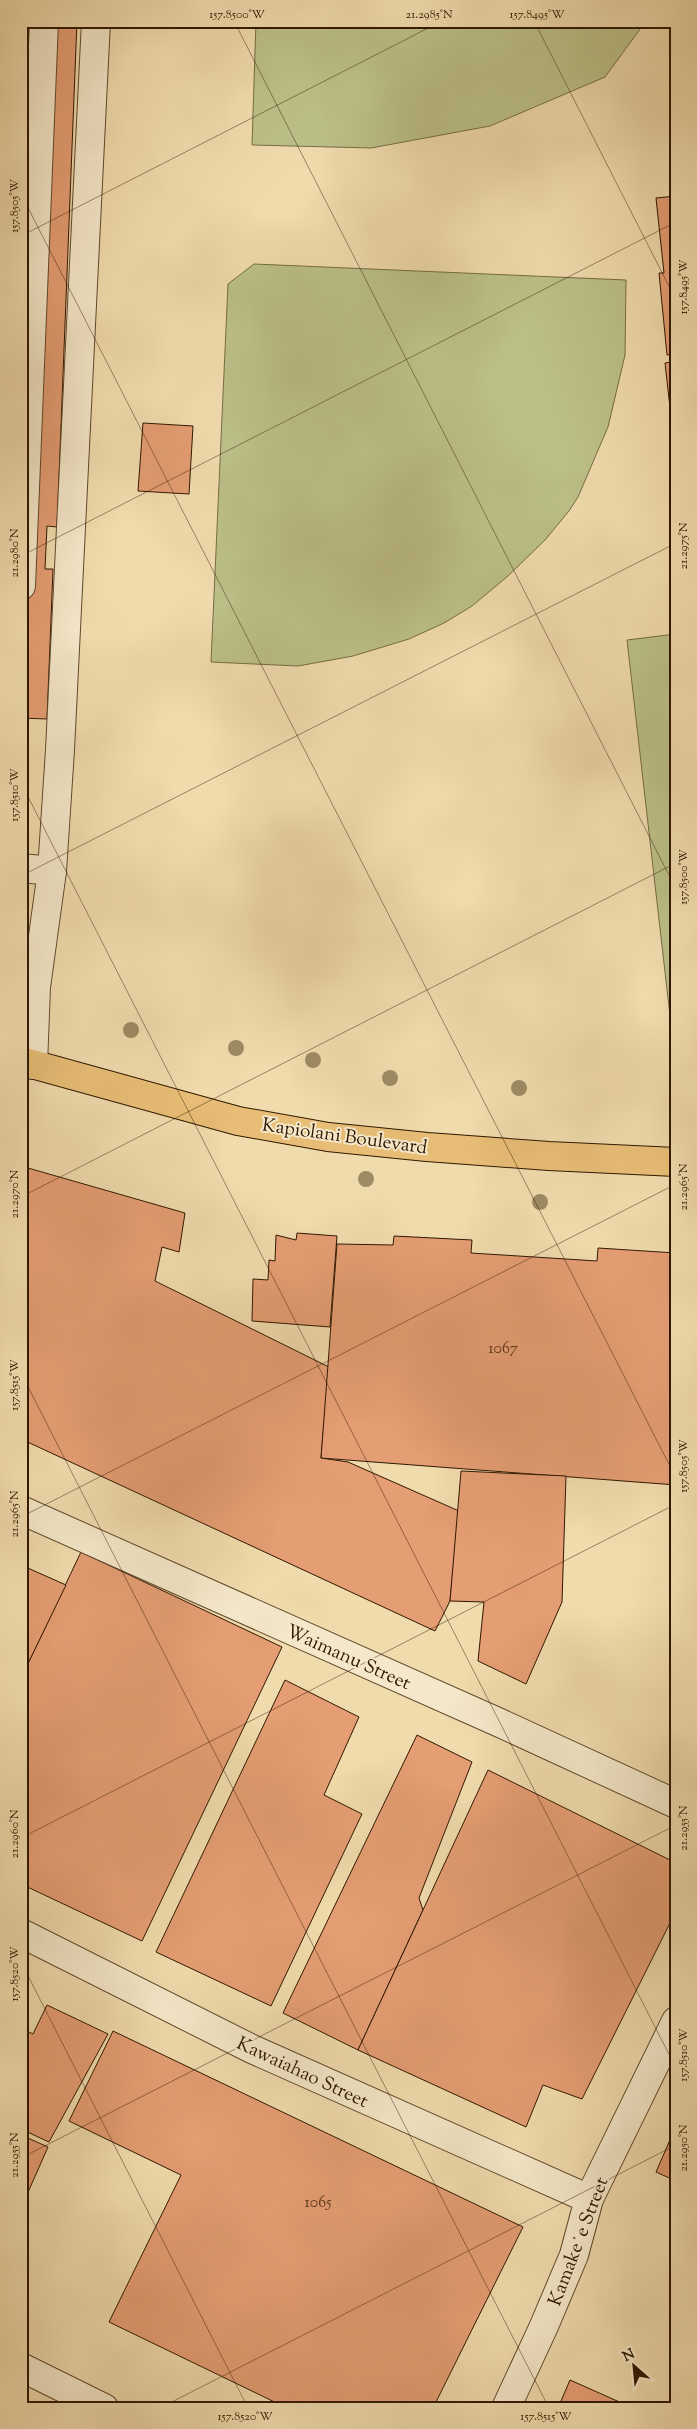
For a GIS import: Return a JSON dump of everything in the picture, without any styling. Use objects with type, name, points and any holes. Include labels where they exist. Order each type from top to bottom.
[{"type":"main road","name":"Kapiolani Boulevard","points":[[27,1063],[238,1120],[328,1137],[474,1150],[676,1162]]},
{"type":"street","points":[[21,586],[27,307],[44,21]]},
{"type":"street","points":[[27,1063],[29,977],[52,871],[96,21]]},
{"type":"street","points":[[21,868],[52,871]]},
{"type":"street","name":"Waimanu Street","points":[[21,1510],[491,1719],[676,1804]]},
{"type":"street","name":"Kawaiahao Street","points":[[21,1933],[252,2049],[589,2199]]},
{"type":"street","name":"Kamakeʻe Street","points":[[506,2408],[574,2255],[589,2199],[676,2021]]},
{"type":"street","points":[[21,2367],[104,2408]]},
{"type":"green space","points":[[256,21],[646,21],[605,77],[490,126],[371,148],[252,145]]},
{"type":"green space","points":[[254,264],[626,280],[625,355],[608,427],[578,497],[545,540],[508,576],[472,606],[444,623],[409,639],[353,656],[298,666],[211,662],[228,284]]},
{"type":"green space","points":[[676,634],[676,1032],[672,1033],[627,640]]},
{"type":"building","points":[[21,21],[77,21],[57,527],[47,526],[45,569],[53,569],[47,719],[21,718]]},
{"type":"building","points":[[676,196],[676,354],[667,355],[659,273],[664,273],[656,198]]},
{"type":"building","points":[[676,361],[676,461],[665,363]]},
{"type":"building","points":[[143,423],[193,426],[189,494],[138,491]]},
{"type":"building","points":[[21,1166],[185,1213],[179,1252],[162,1247],[155,1281],[329,1367],[321,1458],[348,1462],[459,1511],[450,1601],[435,1631],[21,1439]]},
{"type":"building","points":[[297,1233],[337,1236],[330,1327],[252,1321],[253,1279],[268,1280],[269,1260],[275,1261],[276,1235],[296,1240]]},
{"type":"building","points":[[394,1236],[472,1240],[471,1253],[597,1261],[598,1248],[676,1253],[676,1485],[321,1458],[337,1244],[393,1245]]},
{"type":"building","points":[[461,1471],[566,1476],[562,1602],[526,1684],[478,1661],[484,1602],[450,1601]]},
{"type":"building","points":[[81,1552],[282,1647],[142,1941],[21,1884],[21,1678]]},
{"type":"building","points":[[21,1565],[66,1585],[21,1678]]},
{"type":"building","points":[[285,1680],[359,1717],[324,1795],[362,1814],[271,2006],[156,1952]]},
{"type":"building","points":[[417,1735],[472,1762],[419,1898],[423,1910],[358,2050],[283,2013]]},
{"type":"building","points":[[488,1770],[670,1860],[676,1871],[676,1911],[582,2099],[543,2085],[526,2127],[358,2050]]},
{"type":"building","points":[[47,2005],[108,2034],[49,2142],[21,2129],[21,2028],[33,2034]]},
{"type":"building","points":[[113,2031],[523,2227],[433,2408],[287,2408],[109,2322],[181,2175],[69,2121]]},
{"type":"building","points":[[676,2126],[676,2181],[656,2172]]},
{"type":"building","points":[[21,2135],[48,2147],[21,2208]]},
{"type":"building","points":[[570,2380],[633,2408],[558,2408]]}]
